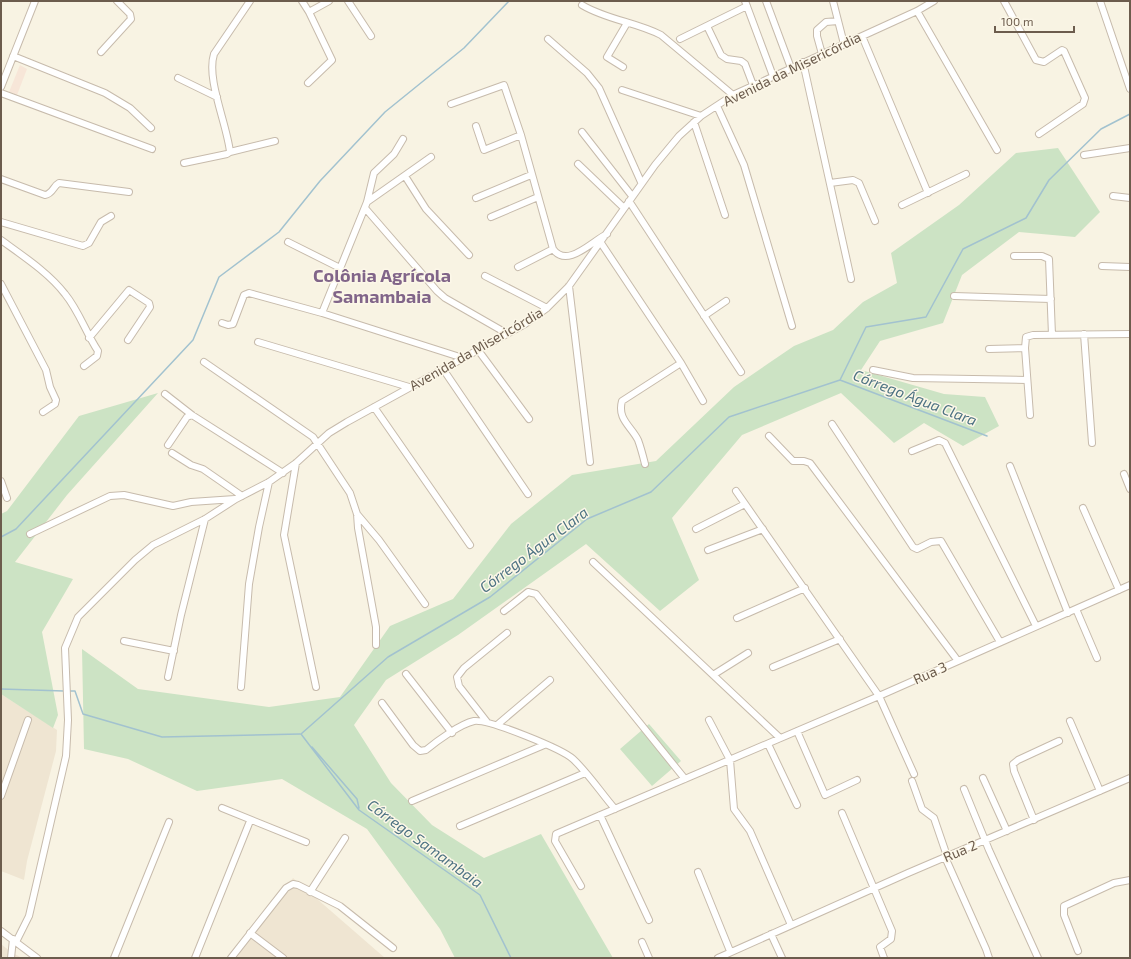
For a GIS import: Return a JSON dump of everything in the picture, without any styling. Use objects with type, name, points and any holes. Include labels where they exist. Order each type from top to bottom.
[{"type":"street","points":[[1,87],[35,1]]},
{"type":"street","points":[[101,52],[131,19],[130,14],[117,1]]},
{"type":"street","points":[[229,153],[212,67],[214,54],[250,1]]},
{"type":"street","points":[[302,1],[310,12],[332,60],[308,83]]},
{"type":"street","points":[[310,12],[329,1]]},
{"type":"street","points":[[348,1],[371,36]]},
{"type":"street","points":[[766,1],[791,68]]},
{"type":"street","points":[[833,1],[844,44]]},
{"type":"street","name":"Avenida da Misericórdia","points":[[14,941],[25,925],[30,911],[66,756],[68,720],[65,648],[78,616],[135,560],[161,540],[205,519],[239,497],[269,482],[296,463],[317,443],[335,429],[506,333],[525,324],[547,308],[569,286],[608,234],[641,182],[671,145],[701,116],[733,95],[917,11],[934,1]]},
{"type":"street","points":[[1004,1],[1036,60],[1044,62],[1058,51],[1064,51],[1085,98],[1085,102],[1080,106],[1039,134]]},
{"type":"street","points":[[1100,1],[1130,88]]},
{"type":"street","points":[[680,39],[707,26],[746,3],[773,76]]},
{"type":"street","points":[[582,5],[595,12],[628,24],[652,30],[733,95]]},
{"type":"street","points":[[917,11],[997,150]]},
{"type":"street","points":[[822,54],[817,36],[817,30],[826,22],[838,21]]},
{"type":"street","points":[[623,67],[607,56],[628,24]]},
{"type":"street","points":[[707,26],[721,55],[727,59],[741,61],[745,64],[754,85]]},
{"type":"street","points":[[862,36],[928,193]]},
{"type":"street","points":[[548,39],[586,73],[599,88],[641,182]]},
{"type":"street","points":[[12,56],[105,93],[130,108],[151,128]]},
{"type":"street","points":[[803,62],[851,279]]},
{"type":"street","points":[[178,78],[217,97]]},
{"type":"street","points":[[451,104],[504,85],[521,135],[553,249],[557,255],[563,257],[570,255],[608,234]]},
{"type":"street","points":[[622,90],[701,116]]},
{"type":"street","points":[[1,93],[152,149]]},
{"type":"street","points":[[717,106],[744,165],[792,326]]},
{"type":"street","points":[[694,122],[725,215]]},
{"type":"street","points":[[476,126],[484,150],[521,135]]},
{"type":"street","points":[[582,132],[630,199],[741,372]]},
{"type":"street","points":[[322,313],[366,205],[374,173],[394,154],[403,139]]},
{"type":"street","points":[[184,163],[274,141]]},
{"type":"street","points":[[1084,156],[1130,148]]},
{"type":"street","points":[[366,205],[431,158]]},
{"type":"street","points":[[578,164],[624,208]]},
{"type":"street","points":[[476,198],[531,174]]},
{"type":"street","points":[[902,205],[966,174]]},
{"type":"street","points":[[405,176],[426,209],[469,255]]},
{"type":"street","points":[[1,179],[45,195],[50,193],[56,184],[60,183],[129,192]]},
{"type":"street","points":[[830,183],[853,180],[859,183],[875,221]]},
{"type":"street","points":[[1113,196],[1130,198]]},
{"type":"street","points":[[491,217],[538,197]]},
{"type":"street","points":[[366,205],[437,291],[445,298],[506,333]]},
{"type":"street","points":[[1,222],[83,246],[89,242],[101,222],[111,216]]},
{"type":"street","points":[[1,240],[50,279],[65,294],[89,338],[98,350],[98,354],[84,366]]},
{"type":"street","points":[[288,242],[340,268]]},
{"type":"street","points":[[601,243],[681,363],[704,401]]},
{"type":"street","points":[[518,267],[553,249]]},
{"type":"street","points":[[1014,256],[1048,257],[1052,335]]},
{"type":"street","points":[[1102,266],[1130,267]]},
{"type":"street","points":[[485,276],[547,308]]},
{"type":"street","points":[[1,284],[46,370],[50,388],[56,400],[55,404],[43,412]]},
{"type":"street","points":[[569,286],[590,462]]},
{"type":"street","points":[[89,338],[129,290],[149,303],[150,307],[128,340]]},
{"type":"street","points":[[222,323],[228,325],[233,324],[244,295],[249,293],[322,313],[463,358]]},
{"type":"street","points":[[954,296],[1051,299]]},
{"type":"street","points":[[704,316],[726,301]]},
{"type":"street","points":[[1084,334],[1092,443]]},
{"type":"street","points":[[1030,415],[1025,348],[1025,339],[1027,336],[1130,334]]},
{"type":"street","points":[[258,342],[409,387]]},
{"type":"street","points":[[989,349],[1025,348]]},
{"type":"street","points":[[478,350],[529,419]]},
{"type":"street","points":[[204,362],[302,430],[317,443],[350,493],[357,514],[358,528],[376,627],[376,645]]},
{"type":"street","points":[[645,464],[637,439],[623,420],[620,411],[622,401],[681,363]]},
{"type":"street","points":[[443,369],[528,494]]},
{"type":"street","points":[[873,370],[913,378],[1027,380]]},
{"type":"street","points":[[165,394],[192,415],[283,473]]},
{"type":"street","points":[[374,407],[470,545]]},
{"type":"street","points":[[168,445],[187,417],[192,415]]},
{"type":"street","points":[[832,424],[913,548],[917,549],[931,542],[941,541],[1000,642]]},
{"type":"street","points":[[769,436],[793,462],[804,461],[810,463],[958,661]]},
{"type":"street","points":[[912,451],[939,440],[945,443],[1036,626]]},
{"type":"street","points":[[172,453],[191,465],[203,469],[239,497]]},
{"type":"street","points":[[296,463],[284,535],[316,687]]},
{"type":"street","points":[[1010,466],[1068,613]]},
{"type":"street","points":[[1124,474],[1130,489]]},
{"type":"street","points":[[1,481],[8,498]]},
{"type":"street","points":[[241,687],[249,584],[269,482]]},
{"type":"street","points":[[736,491],[880,696],[914,774]]},
{"type":"street","points":[[30,534],[110,496],[124,495],[173,506],[191,502],[239,497]]},
{"type":"street","points":[[696,529],[745,504]]},
{"type":"street","points":[[1083,508],[1119,590]]},
{"type":"street","points":[[357,514],[371,530],[425,604]]},
{"type":"street","points":[[168,677],[205,519]]},
{"type":"street","points":[[708,550],[763,529]]},
{"type":"street","points":[[593,562],[780,738]]},
{"type":"street","name":"Rua 3","points":[[581,886],[566,862],[554,836],[880,696],[1130,585]]},
{"type":"street","points":[[737,618],[805,588]]},
{"type":"street","points":[[504,611],[528,592],[536,594],[686,779]]},
{"type":"street","points":[[1076,609],[1097,658]]},
{"type":"street","points":[[487,722],[459,686],[457,678],[464,668],[507,634]]},
{"type":"street","points":[[773,667],[840,639]]},
{"type":"street","points":[[124,642],[174,651]]},
{"type":"street","points":[[713,675],[748,653]]},
{"type":"street","points":[[406,674],[452,733]]},
{"type":"street","points":[[497,725],[550,680]]},
{"type":"street","points":[[382,703],[413,745],[420,751],[426,750],[452,733],[474,722],[487,722],[569,756],[615,809]]},
{"type":"street","points":[[1,796],[28,720]]},
{"type":"street","points":[[709,720],[730,760],[734,809],[752,835],[791,925]]},
{"type":"street","points":[[1070,722],[1100,791]]},
{"type":"street","points":[[797,731],[825,795],[857,780]]},
{"type":"street","points":[[1034,820],[1014,771],[1013,764],[1018,760],[1059,741]]},
{"type":"street","points":[[768,744],[797,805]]},
{"type":"street","points":[[412,800],[544,745]]},
{"type":"street","points":[[460,826],[585,773]]},
{"type":"street","points":[[983,778],[1007,831]]},
{"type":"street","name":"Rua 2","points":[[718,958],[730,951],[946,856],[1034,820],[1130,778]]},
{"type":"street","points":[[912,781],[923,811],[934,818],[946,856],[986,948],[988,958]]},
{"type":"street","points":[[964,789],[985,840],[1038,958]]},
{"type":"street","points":[[222,808],[250,821],[306,842]]},
{"type":"street","points":[[842,813],[892,930],[891,939],[880,947],[884,958]]},
{"type":"street","points":[[600,815],[649,920]]},
{"type":"street","points":[[195,958],[250,821]]},
{"type":"street","points":[[114,958],[169,822]]},
{"type":"street","points":[[310,892],[345,838]]},
{"type":"street","points":[[698,872],[730,951]]},
{"type":"street","points":[[1078,951],[1064,915],[1064,906],[1114,883],[1130,880]]},
{"type":"street","points":[[231,958],[289,886],[298,885],[343,908],[393,948]]},
{"type":"street","points":[[1,931],[36,958]]},
{"type":"street","points":[[250,933],[283,958]]},
{"type":"street","points":[[771,934],[782,958]]},
{"type":"street","points":[[11,958],[14,941]]},
{"type":"street","points":[[642,942],[650,958]]},
{"type":"shaded area","points":[[20,65],[27,69],[17,95],[9,92]]},
{"type":"shaded area","points":[[1,694],[57,730],[56,751],[27,861],[24,880],[1,871]]},
{"type":"shaded area","points":[[293,878],[385,958],[231,958]]},
{"type":"shaded area","points":[[1,944],[11,952],[22,958],[1,958]]},
{"type":"green space","points":[[1058,148],[1100,212],[1075,237],[1019,232],[962,275],[943,323],[880,341],[861,370],[944,394],[985,397],[999,426],[963,446],[924,423],[894,443],[841,393],[742,435],[672,518],[699,580],[660,611],[586,544],[458,635],[386,680],[354,725],[391,783],[432,825],[484,858],[541,834],[613,958],[455,958],[440,929],[367,829],[282,779],[197,791],[128,759],[84,749],[82,649],[138,689],[269,707],[340,697],[390,626],[453,599],[511,524],[572,475],[656,461],[734,387],[794,346],[833,330],[863,302],[897,283],[891,253],[959,205],[1016,153]]},
{"type":"green space","points":[[158,393],[67,495],[15,562],[73,579],[42,632],[58,715],[53,728],[1,694],[1,514],[7,511],[79,416]]},
{"type":"green space","points":[[649,724],[681,761],[652,786],[620,749]]},
{"type":"waterway","points":[[1,537],[16,529],[193,340],[219,277],[279,232],[320,181],[385,112],[464,48],[509,1]]},
{"type":"waterway","points":[[840,380],[866,327],[926,317],[963,249],[1026,218],[1049,180],[1101,129],[1130,114]]},
{"type":"waterway","name":"Córrego Água Clara","points":[[511,958],[480,895],[359,810],[301,734],[388,657],[490,597],[587,519],[651,492],[729,417],[840,380],[987,436]]},
{"type":"waterway","points":[[1,689],[64,691]]},
{"type":"waterway","points":[[68,691],[75,691],[83,714],[162,737],[300,734]]},
{"type":"waterway","name":"Córrego Samambaia","points":[[312,747],[357,799],[359,808]]},
{"type":"district","name":"Colônia Agrícola Samambaia","points":[[382,286]]}]
